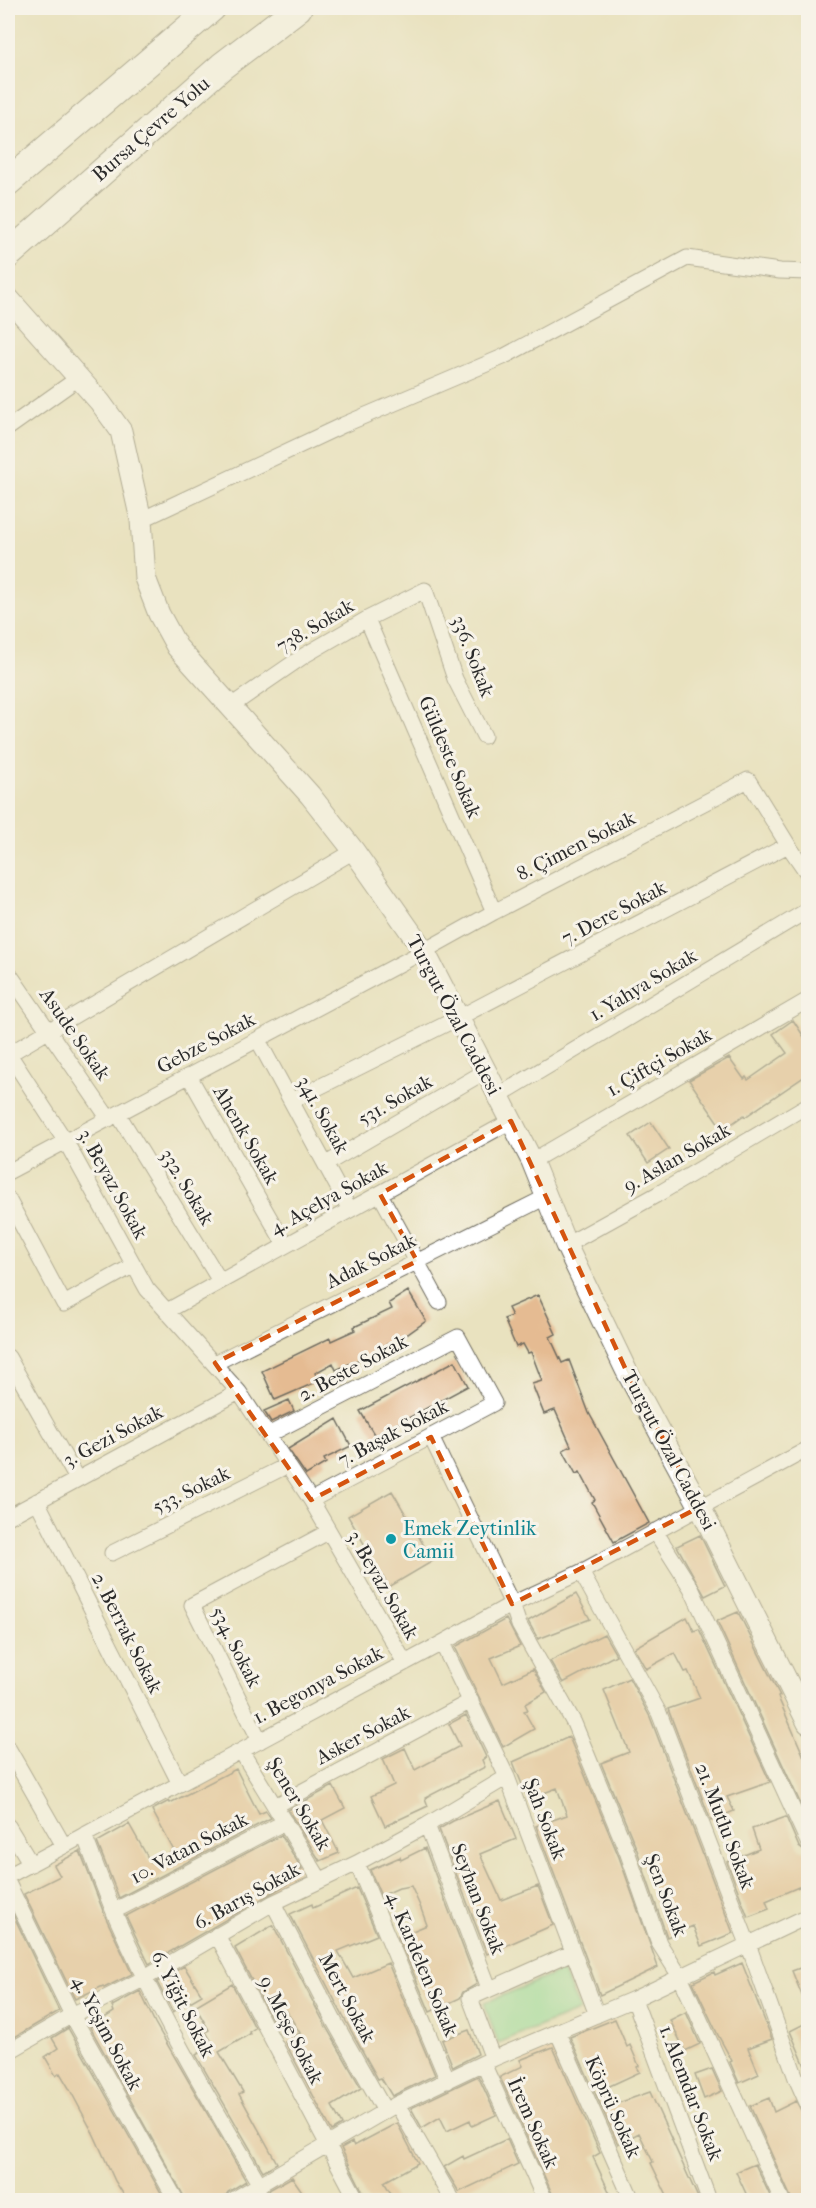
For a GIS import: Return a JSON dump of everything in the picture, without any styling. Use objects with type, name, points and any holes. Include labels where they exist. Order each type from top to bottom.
[{"type":"highway","points":[[8,182],[212,8]]},
{"type":"highway","name":"Bursa Çevre Yolu","points":[[8,255],[222,66],[298,8]]},
{"type":"street","points":[[141,520],[343,425],[503,357],[687,258],[780,272],[808,272]]},
{"type":"street","name":"Turgut Özal Caddesi","points":[[8,298],[77,379],[100,402],[121,431],[141,520],[145,578],[159,614],[177,647],[310,795],[354,851],[424,951],[532,1161],[566,1245],[626,1370],[700,1507],[808,1723]]},
{"type":"street","points":[[8,428],[77,379]]},
{"type":"street","name":"738. Sokak","points":[[231,706],[305,655],[367,619],[425,590]]},
{"type":"street","name":"336. Sokak","points":[[425,590],[455,679],[484,736]]},
{"type":"street","name":"Güldeste Sokak","points":[[367,619],[494,912]]},
{"type":"street","name":"8. Çimen Sokak","points":[[424,951],[494,912],[748,780],[788,845]]},
{"type":"street","points":[[788,845],[808,874]]},
{"type":"street","name":"7. Dere Sokak","points":[[291,1101],[458,1018],[788,845]]},
{"type":"street","name":"3. Beyaz Sokak","points":[[354,851],[9,1054],[66,1142],[147,1289],[239,1392],[312,1500],[328,1532],[405,1663]]},
{"type":"street","name":"1. Yahya Sokak","points":[[498,1096],[808,910]]},
{"type":"street","name":"Gebze Sokak","points":[[8,1172],[424,951]]},
{"type":"street","name":"Asude Sokak","points":[[8,972],[48,1031],[114,1116]]},
{"type":"street","name":"1. Çiftçi Sokak","points":[[532,1161],[808,1000]]},
{"type":"street","name":"341. Sokak","points":[[258,1040],[350,1210]]},
{"type":"street","name":"531. Sokak","points":[[326,1164],[486,1071]]},
{"type":"street","name":"Ahenk Sokak","points":[[189,1076],[285,1245]]},
{"type":"street","name":"9. Aslan Sokak","points":[[566,1245],[658,1194],[808,1105]]},
{"type":"street","name":"332. Sokak","points":[[114,1116],[220,1281]]},
{"type":"street","name":"4. Açelya Sokak","points":[[167,1311],[511,1121]]},
{"type":"street","points":[[380,1194],[439,1302]]},
{"type":"street","name":"Adak Sokak","points":[[215,1363],[546,1197]]},
{"type":"street","points":[[8,1199],[64,1304],[134,1265]]},
{"type":"street","name":"2. Beste Sokak","points":[[268,1436],[458,1337],[494,1403]]},
{"type":"street","points":[[8,1357],[77,1479]]},
{"type":"street","name":"3. Gezi Sokak","points":[[8,1517],[239,1392]]},
{"type":"street","name":"7. Başak Sokak","points":[[312,1500],[494,1403]]},
{"type":"street","name":"Şen Sokak","points":[[431,1437],[512,1604],[519,1625],[574,1723],[628,1854],[658,1943],[681,1978],[782,2200]]},
{"type":"street","name":"1. Begonya Sokak","points":[[8,1876],[512,1604],[581,1572],[808,1449]]},
{"type":"street","name":"533. Sokak","points":[[112,1552],[288,1465]]},
{"type":"street","name":"2. Berrak Sokak","points":[[37,1501],[180,1784]]},
{"type":"street","points":[[655,1531],[691,1588],[808,1842]]},
{"type":"street","name":"534. Sokak","points":[[260,1741],[192,1605],[328,1532]]},
{"type":"street","name":"21. Mutlu Sokak","points":[[581,1572],[659,1713],[748,1944],[796,2079],[808,2105]]},
{"type":"street","name":"Şah Sokak","points":[[442,1643],[507,1778],[597,2014]]},
{"type":"street","name":"Asker Sokak","points":[[275,1806],[471,1701]]},
{"type":"street","points":[[8,1748],[64,1846]]},
{"type":"street","name":"Şener Sokak","points":[[241,1751],[320,1880]]},
{"type":"street","name":"6. Barış Sokak","points":[[8,2050],[145,1978],[273,1903],[357,1863],[428,1825],[507,1778]]},
{"type":"street","name":"10. Vatan Sokak","points":[[114,1911],[285,1822]]},
{"type":"street","name":"Seyhan Sokak","points":[[428,1825],[489,1988]]},
{"type":"street","points":[[8,1826],[31,1864]]},
{"type":"street","name":"6. Yiğit Sokak","points":[[84,1835],[114,1911],[145,1978],[259,2191]]},
{"type":"street","name":"4. Kardelen Sokak","points":[[357,1863],[448,2081]]},
{"type":"street","name":"4. Yeşim Sokak","points":[[8,1883],[72,2015],[176,2200]]},
{"type":"street","name":"Mert Sokak","points":[[273,1903],[334,2021],[452,2200]]},
{"type":"street","points":[[233,2200],[259,2191],[391,2107],[488,2061],[634,2000],[808,1916]]},
{"type":"street","name":"9. Meşe Sokak","points":[[217,1935],[357,2200]]},
{"type":"street","points":[[489,1988],[573,1952]]},
{"type":"street","name":"İrem Sokak","points":[[489,1988],[470,1998],[488,2061],[545,2200]]},
{"type":"street","name":"1. Alemdar Sokak","points":[[634,2000],[709,2200]]},
{"type":"street","name":"Köprü Sokak","points":[[557,2031],[632,2200]]},
{"type":"highlighted area","points":[[511,1121],[626,1370],[700,1507],[512,1604],[431,1437],[311,1500],[215,1363],[417,1261],[380,1194]]},
{"type":"green space","points":[[562,1971],[580,2010],[498,2043],[484,2003]]},
{"type":"building","points":[[793,1020],[808,1043],[808,1074],[723,1130],[689,1080],[729,1058],[744,1079],[746,1077],[748,1080],[787,1053],[773,1034]]},
{"type":"building","points":[[651,1122],[669,1149],[648,1163],[630,1136]]},
{"type":"building","points":[[408,1291],[426,1321],[405,1336],[383,1346],[384,1348],[336,1370],[333,1363],[315,1373],[319,1381],[275,1400],[262,1371],[330,1338],[331,1341],[355,1330],[354,1327],[392,1309],[389,1303]]},
{"type":"building","points":[[538,1295],[556,1334],[550,1337],[562,1363],[569,1360],[589,1413],[649,1523],[614,1542],[592,1502],[595,1500],[580,1472],[576,1474],[563,1450],[571,1446],[555,1410],[544,1414],[532,1384],[542,1381],[531,1352],[528,1353],[523,1344],[516,1347],[504,1319],[512,1316],[508,1308]]},
{"type":"building","points":[[455,1361],[468,1386],[375,1436],[360,1411]]},
{"type":"building","points":[[289,1400],[294,1411],[271,1422],[264,1411]]},
{"type":"building","points":[[337,1419],[351,1446],[324,1459],[326,1463],[306,1475],[288,1449]]},
{"type":"building","name":"Emek Zeytinlik Camii","points":[[392,1491],[433,1561],[389,1587],[348,1516]]},
{"type":"building","points":[[700,1535],[725,1586],[705,1596],[677,1546]]},
{"type":"building","points":[[576,1594],[590,1619],[538,1639],[528,1621]]},
{"type":"building","points":[[738,1612],[780,1696],[778,1697],[808,1766],[808,1820],[717,1621]]},
{"type":"building","points":[[687,1617],[694,1631],[699,1629],[770,1782],[727,1797],[734,1811],[711,1821],[668,1709],[700,1698],[688,1671],[685,1672],[675,1653],[646,1669],[634,1648]]},
{"type":"building","points":[[506,1619],[520,1646],[491,1658],[503,1683],[533,1669],[546,1692],[525,1704],[528,1710],[524,1711],[534,1729],[503,1747],[455,1647]]},
{"type":"building","points":[[604,1634],[616,1655],[563,1683],[550,1661]]},
{"type":"building","points":[[629,1678],[650,1717],[733,1933],[701,1946],[693,1926],[667,1937],[637,1850],[601,1763],[629,1752],[604,1690]]},
{"type":"building","points":[[466,1715],[486,1757],[482,1760],[485,1767],[425,1798],[428,1806],[385,1826],[371,1796],[394,1785],[383,1759],[405,1748],[415,1770],[460,1746],[449,1724]]},
{"type":"building","points":[[569,1737],[619,1857],[658,1967],[600,1995],[536,1826],[567,1815],[557,1788],[528,1799],[513,1762]]},
{"type":"building","points":[[236,1769],[259,1814],[266,1811],[271,1818],[119,1898],[97,1842],[129,1824],[151,1863],[174,1851],[152,1810]]},
{"type":"building","points":[[333,1786],[345,1808],[322,1820],[339,1853],[320,1861],[288,1810]]},
{"type":"building","points":[[500,1801],[516,1839],[480,1854],[501,1900],[538,1886],[553,1925],[487,1954],[439,1829]]},
{"type":"building","points":[[786,1817],[799,1847],[808,1852],[808,1883],[766,1901],[769,1909],[748,1917],[727,1862],[759,1849],[752,1829]]},
{"type":"building","points":[[281,1835],[302,1869],[295,1872],[298,1878],[149,1964],[126,1916]]},
{"type":"building","points":[[425,1848],[477,1984],[463,1992],[460,1998],[430,2012],[398,1937],[427,1925],[420,1906],[411,1886],[399,1888],[381,1896],[370,1870],[400,1857],[401,1860]]},
{"type":"building","points":[[80,1851],[105,1916],[132,1974],[75,1999],[24,1894],[60,1876],[54,1865]]},
{"type":"building","points":[[357,1888],[377,1935],[338,1951],[353,1978],[388,1963],[435,2075],[392,2096],[381,2078],[378,2079],[290,1914],[312,1904],[313,1908]]},
{"type":"building","points":[[8,1904],[59,2011],[8,2041]]},
{"type":"building","points":[[273,1925],[361,2088],[332,2106],[342,2125],[332,2131],[285,2042],[300,2033],[286,2010],[272,2019],[235,1948]]},
{"type":"building","points":[[742,1963],[772,2039],[748,2048],[759,2074],[739,2083],[730,2062],[732,2061],[693,1982]]},
{"type":"building","points":[[808,1965],[808,2010],[792,1971]]},
{"type":"building","points":[[184,1966],[202,1995],[173,2012],[157,1982]]},
{"type":"building","points":[[232,1984],[255,2028],[249,2032],[250,2034],[219,2052],[243,2092],[239,2094],[277,2163],[263,2171],[196,2055],[213,2044],[206,2032],[209,2030],[195,2006]]},
{"type":"building","points":[[140,1991],[155,2023],[246,2181],[228,2192],[223,2200],[186,2200],[90,2027],[114,2012],[112,2006]]},
{"type":"building","points":[[686,2012],[700,2044],[685,2051],[670,2020]]},
{"type":"building","points":[[615,2019],[627,2047],[630,2045],[640,2072],[601,2090],[607,2107],[650,2092],[699,2200],[669,2200],[639,2133],[618,2144],[570,2037]]},
{"type":"building","points":[[808,2022],[808,2073],[790,2031]]},
{"type":"building","points":[[68,2028],[165,2200],[127,2200],[115,2181],[69,2088],[60,2073],[56,2076],[45,2057],[58,2048],[52,2038]]},
{"type":"building","points":[[469,2030],[478,2054],[453,2067],[442,2040]]},
{"type":"building","points":[[553,2047],[600,2153],[593,2157],[613,2200],[555,2200],[500,2077],[523,2066],[520,2060]]},
{"type":"building","points":[[712,2069],[722,2091],[704,2099],[695,2075]]},
{"type":"building","points":[[478,2076],[496,2115],[472,2126],[470,2120],[447,2131],[440,2117],[422,2128],[411,2108]]},
{"type":"building","points":[[769,2098],[774,2112],[796,2101],[802,2112],[808,2115],[808,2200],[792,2200],[750,2106]]},
{"type":"building","points":[[397,2123],[418,2163],[384,2182],[395,2200],[367,2200],[341,2148],[352,2142],[354,2146]]},
{"type":"building","points":[[507,2139],[518,2164],[459,2192],[444,2167],[463,2156],[464,2159]]},
{"type":"building","points":[[755,2164],[772,2200],[749,2200],[736,2172]]},
{"type":"building","points":[[292,2177],[308,2200],[273,2200],[269,2190]]},
{"type":"place","name":"Emek Zeytinlik Camii","points":[[391,1539]]}]
